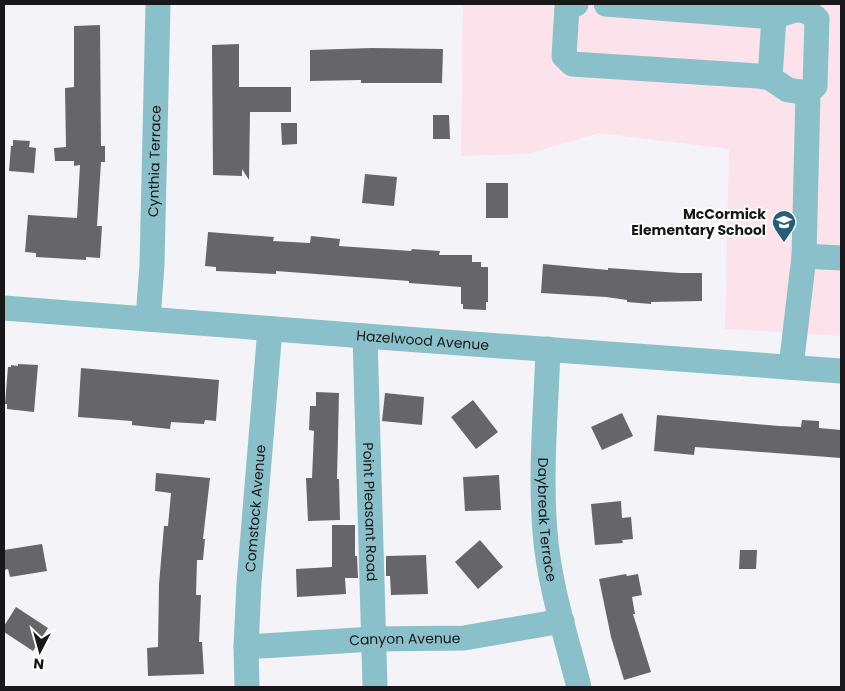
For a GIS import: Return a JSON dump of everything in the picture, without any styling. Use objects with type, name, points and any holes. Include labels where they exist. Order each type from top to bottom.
[{"type":"street","name":"Cynthia Terrace","points":[[148,320],[152,265],[158,4]]},
{"type":"street","points":[[576,4],[567,6],[564,56],[572,64],[770,78],[788,90],[808,93]]},
{"type":"street","points":[[606,4],[774,17],[798,9],[809,12],[816,18],[815,86],[808,93],[804,256],[791,367]]},
{"type":"street","points":[[770,78],[774,17]]},
{"type":"street","points":[[804,256],[841,258]]},
{"type":"street","name":"Hazelwood Avenue","points":[[4,308],[841,371]]},
{"type":"street","name":"Comstock Avenue","points":[[247,687],[246,647],[252,538],[270,329]]},
{"type":"street","name":"Point Pleasant Road","points":[[365,336],[375,687]]},
{"type":"street","name":"Daybreak Terrace","points":[[548,349],[544,512],[550,574],[579,687]]},
{"type":"street","name":"Canyon Avenue","points":[[246,647],[373,639],[464,638],[562,622]]},
{"type":"shaded area","name":"McCormick Elementary School","points":[[463,4],[841,4],[841,336],[725,329],[729,149],[599,133],[527,154],[461,156]]},
{"type":"building","points":[[100,25],[101,146],[105,146],[105,162],[101,162],[97,226],[102,226],[100,258],[86,257],[86,260],[36,257],[36,253],[25,252],[28,215],[77,218],[80,165],[74,166],[74,161],[55,161],[54,148],[66,147],[65,88],[74,87],[74,26]]},
{"type":"building","points":[[239,44],[239,87],[291,87],[291,112],[250,112],[249,180],[242,169],[242,176],[213,175],[212,45]]},
{"type":"building","points":[[372,48],[443,49],[442,83],[361,83],[361,80],[310,81],[310,50]]},
{"type":"building","points":[[433,115],[449,115],[450,139],[433,139]]},
{"type":"building","points":[[281,123],[297,123],[297,144],[282,145]]},
{"type":"building","points":[[13,140],[30,141],[29,147],[36,148],[34,173],[9,171]]},
{"type":"building","points":[[365,174],[397,177],[394,206],[362,203]]},
{"type":"building","points":[[486,183],[508,183],[508,218],[486,218]]},
{"type":"building","points":[[208,232],[274,237],[273,241],[310,243],[311,236],[340,239],[339,246],[440,251],[439,255],[472,255],[472,262],[481,262],[481,267],[488,267],[488,302],[486,302],[486,310],[463,309],[463,304],[461,304],[461,287],[276,271],[276,274],[216,271],[216,267],[205,266]]},
{"type":"building","points":[[543,264],[608,270],[608,268],[702,273],[702,301],[651,302],[651,304],[627,302],[627,300],[606,297],[541,293]]},
{"type":"building","points":[[18,364],[38,365],[34,412],[7,409],[7,404],[5,404],[8,367],[11,367],[11,365],[18,366]]},
{"type":"building","points":[[81,368],[219,380],[216,421],[205,420],[204,424],[171,422],[170,429],[132,425],[132,421],[78,417]]},
{"type":"building","points":[[316,392],[339,393],[337,479],[339,479],[340,520],[308,521],[306,478],[312,478],[314,431],[309,430],[310,406],[316,406]]},
{"type":"building","points":[[385,393],[424,397],[422,425],[382,421]]},
{"type":"building","points":[[473,400],[498,432],[476,449],[451,417]]},
{"type":"building","points":[[622,413],[633,436],[602,450],[591,427]]},
{"type":"building","points":[[657,415],[801,427],[802,420],[819,421],[819,428],[841,430],[841,458],[695,447],[694,455],[654,451]]},
{"type":"building","points":[[156,473],[210,478],[203,539],[205,539],[203,560],[197,560],[196,595],[201,595],[199,642],[202,642],[204,674],[148,676],[147,648],[158,647],[159,584],[164,526],[168,526],[171,493],[155,491]]},
{"type":"building","points":[[499,475],[501,510],[465,511],[463,477]]},
{"type":"building","points":[[621,501],[622,518],[631,517],[633,539],[622,540],[623,543],[595,545],[591,504]]},
{"type":"building","points":[[332,525],[355,525],[355,556],[357,556],[358,578],[345,578],[346,594],[297,597],[296,569],[332,567]]},
{"type":"building","points":[[480,540],[503,567],[478,589],[455,562]]},
{"type":"building","points":[[42,544],[47,571],[10,577],[8,569],[4,570],[4,550]]},
{"type":"building","points":[[740,550],[757,550],[756,569],[739,569]]},
{"type":"building","points":[[426,555],[428,594],[391,595],[390,576],[386,576],[386,556]]},
{"type":"building","points":[[626,574],[627,576],[638,574],[642,595],[632,597],[635,614],[633,614],[651,672],[624,680],[611,637],[599,579]]},
{"type":"building","points":[[16,607],[48,628],[33,651],[4,632],[4,626]]},
{"type":"place","name":"McCormick Elementary School","points":[[784,243]]}]
